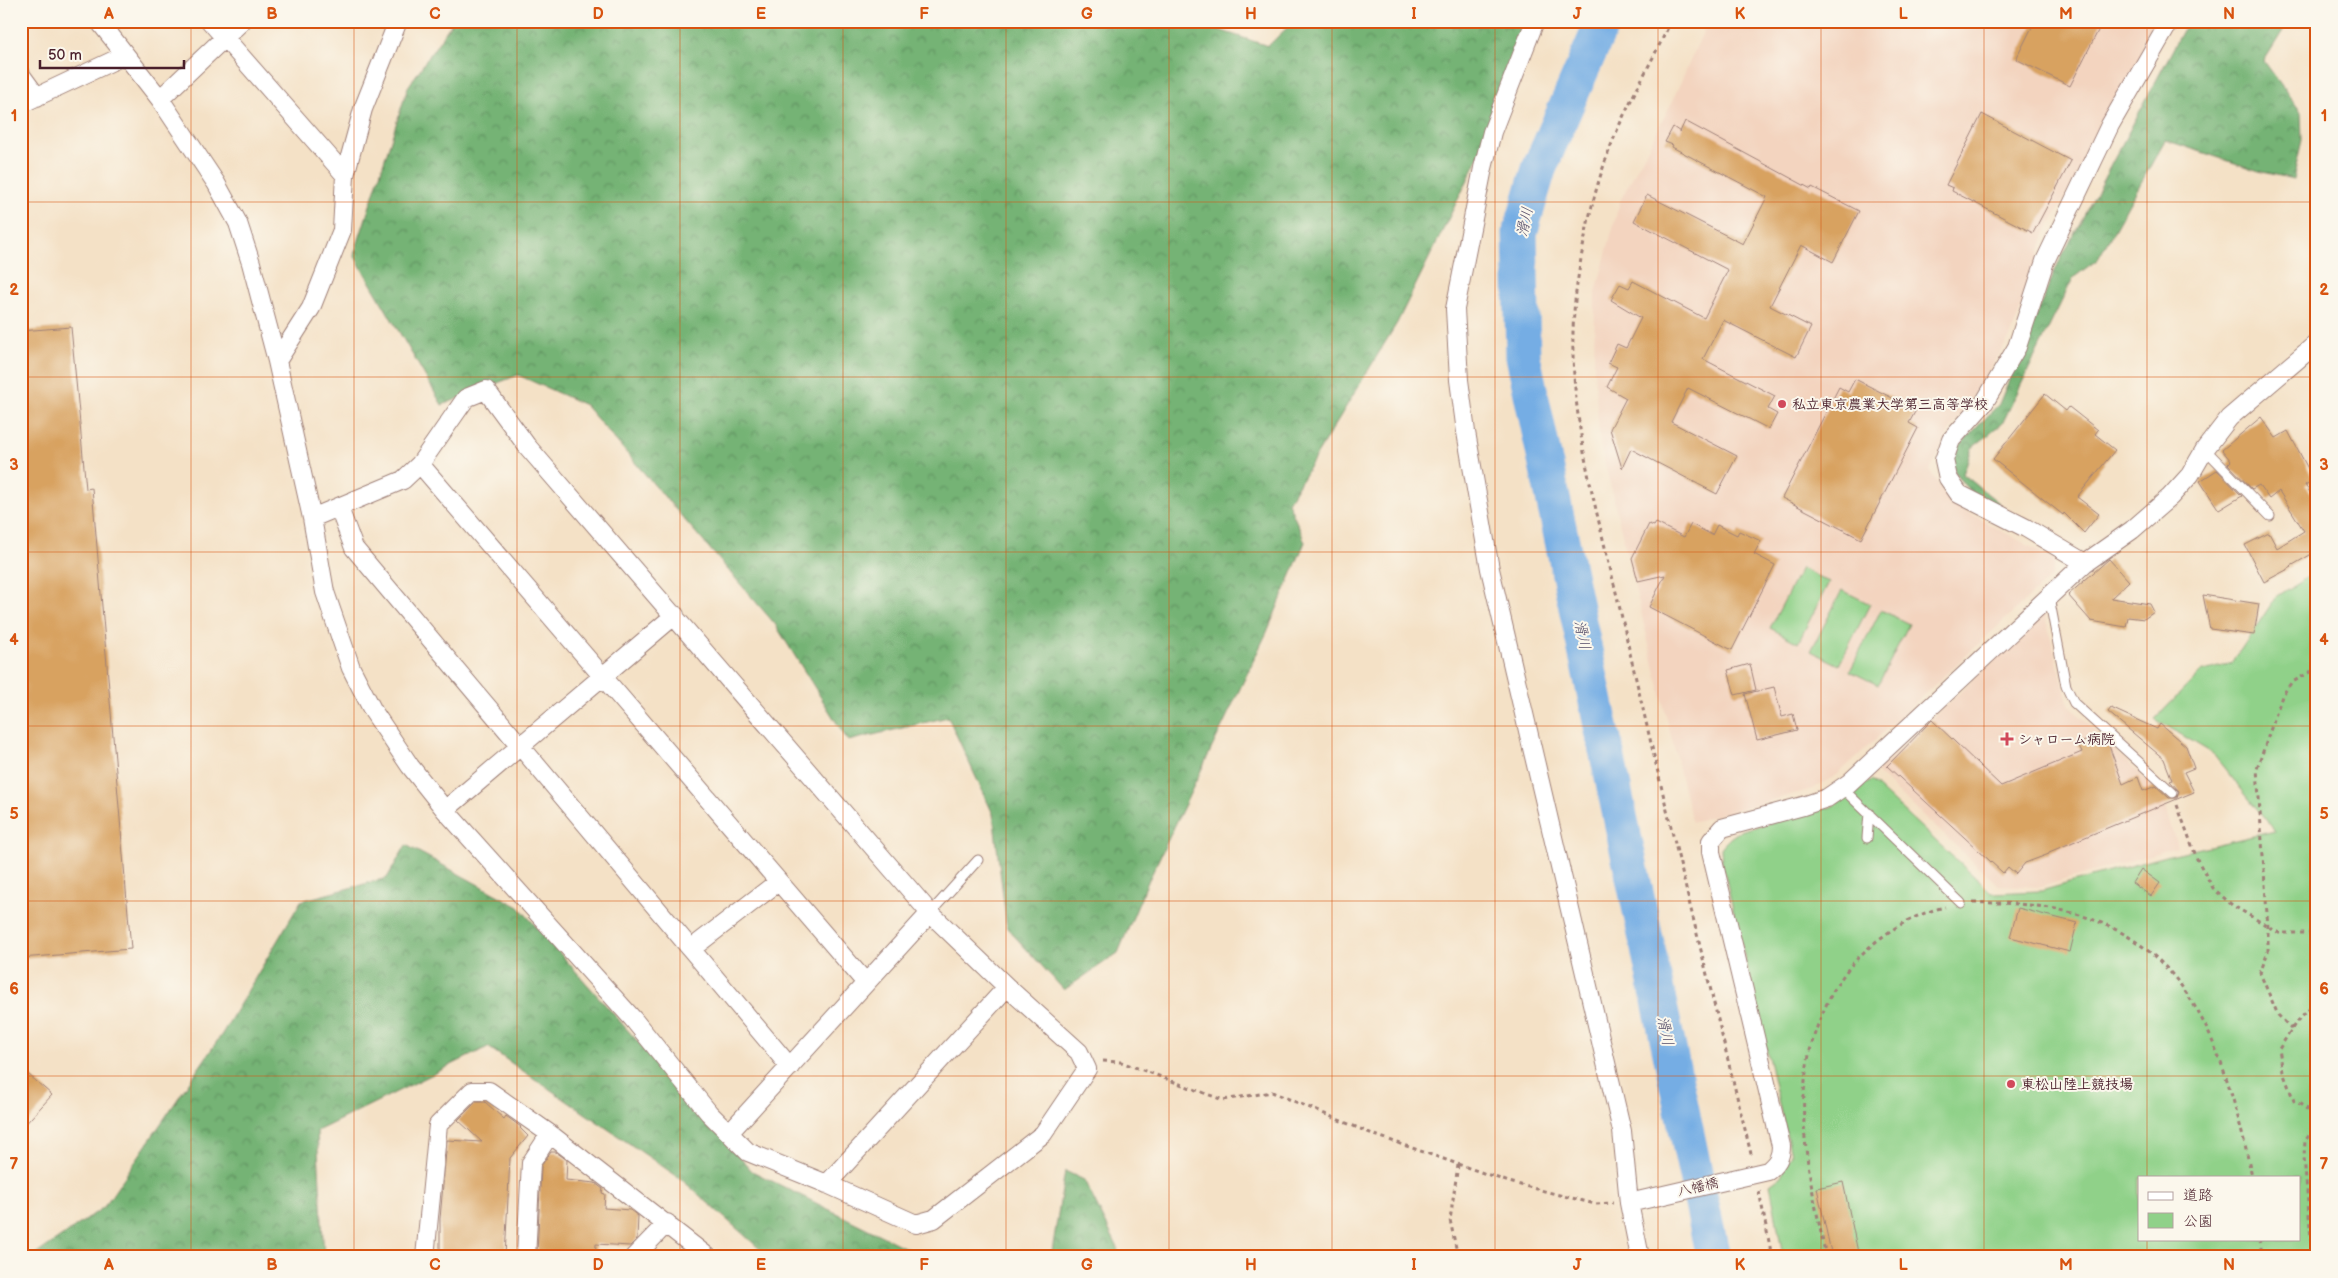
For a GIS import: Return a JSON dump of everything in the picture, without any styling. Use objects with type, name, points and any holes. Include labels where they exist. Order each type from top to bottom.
[{"type":"street","points":[[99,21],[160,99],[216,183],[238,223],[251,263],[277,361],[312,518],[325,592],[351,668],[373,711],[410,766],[445,810],[633,1019],[709,1113],[748,1152],[827,1184],[916,1224],[934,1219],[1043,1134],[1087,1069],[1079,1052],[1007,987],[930,913],[675,615],[527,446],[486,390],[466,398],[420,464],[403,480],[312,518]]},
{"type":"street","points":[[210,21],[345,175]]},
{"type":"street","points":[[160,99],[242,21]]},
{"type":"street","points":[[277,361],[311,308],[342,230],[345,175],[363,109],[398,21]]},
{"type":"street","points":[[1535,21],[1492,132],[1483,168],[1455,308],[1459,380],[1466,432],[1490,569],[1622,1131],[1629,1203],[1640,1257]]},
{"type":"street","points":[[2085,563],[2026,528],[1959,494],[1948,478],[1944,460],[1951,440],[1984,403],[2017,347],[2048,253],[2110,125],[2170,21]]},
{"type":"street","points":[[21,104],[125,55]]},
{"type":"street","points":[[21,75],[37,97]]},
{"type":"street","points":[[1842,788],[2085,563],[2132,530],[2170,497],[2190,475],[2205,449],[2229,418],[2317,343]]},
{"type":"street","points":[[420,464],[601,677],[866,983]]},
{"type":"street","points":[[339,508],[354,548],[790,1066]]},
{"type":"street","points":[[445,810],[675,615]]},
{"type":"street","name":"八幡橋","points":[[1629,1203],[1768,1171],[1777,1163],[1781,1156],[1781,1146],[1711,852],[1711,841],[1722,828],[1729,825],[1803,806],[1826,798],[1842,788]]},
{"type":"street","points":[[691,949],[778,882]]},
{"type":"street","points":[[729,1133],[930,913]]},
{"type":"street","points":[[827,1184],[1007,987]]},
{"type":"street","points":[[425,1257],[438,1125],[472,1091],[489,1091],[550,1134],[667,1223],[708,1257]]},
{"type":"street","points":[[526,1257],[531,1162],[550,1134]]},
{"type":"street","points":[[634,1257],[667,1223]]},
{"type":"lane","points":[[2205,449],[2270,516]]},
{"type":"lane","points":[[2048,597],[2066,686],[2074,703],[2173,793]]},
{"type":"lane","points":[[1842,788],[1961,904]]},
{"type":"lane","points":[[1866,838],[1869,813]]},
{"type":"lane","points":[[930,913],[978,860]]},
{"type":"path","points":[[1671,21],[1615,136],[1595,190],[1585,236],[1576,296],[1574,364],[1580,429],[1586,457],[1650,742],[1772,1257]]},
{"type":"path","points":[[2292,1029],[2278,1015],[2260,973],[2268,952],[2268,928],[2257,769],[2282,696],[2291,683],[2317,668]]},
{"type":"path","points":[[2173,793],[2197,859],[2213,888],[2232,905],[2279,933],[2317,933]]},
{"type":"path","points":[[1826,1257],[1809,1172],[1803,1120],[1804,1074],[1813,1036],[1833,989],[1853,962],[1872,944],[1910,920],[1937,909],[1961,904],[2017,903],[2090,917],[2132,938],[2163,964],[2190,997],[2220,1057],[2241,1128],[2252,1176]]},
{"type":"path","points":[[2316,1257],[2312,1250],[2304,1157],[2305,1141],[2314,1129],[2313,1117],[2307,1108],[2294,1101],[2283,1072],[2279,1049],[2292,1029],[2317,1001]]},
{"type":"path","points":[[1083,1060],[1121,1062],[1223,1100],[1272,1092],[1375,1135],[1508,1182],[1595,1204],[1629,1203]]},
{"type":"path","points":[[1458,1165],[1450,1220],[1458,1257]]},
{"type":"path","points":[[2260,1240],[2262,1257]]},
{"type":"shaded area","name":"私立東京農業大学第三高等学校","points":[[1708,21],[2161,21],[2045,234],[2029,288],[2010,337],[1946,437],[1930,471],[1949,502],[2055,560],[2052,576],[1837,775],[1812,789],[1692,822],[1600,443],[1594,370],[1595,296],[1620,201],[1670,106]]},
{"type":"shaded area","name":"シャローム病院","points":[[2044,613],[2069,705],[2162,796],[2177,847],[2041,887],[1998,885],[1876,772]]},
{"type":"green space","points":[[453,21],[1192,21],[1268,46],[1294,21],[1542,21],[1473,169],[1397,323],[1288,502],[1305,542],[1267,632],[1146,886],[1118,953],[1064,990],[1007,928],[993,814],[948,717],[848,741],[775,624],[585,405],[518,375],[442,405],[354,255],[408,87]]},
{"type":"green space","points":[[2188,21],[2289,21],[2264,61],[2301,112],[2302,140],[2293,179],[2259,171],[2165,140],[2098,259],[2073,278],[2002,424],[1972,448],[1963,474],[1999,503],[1994,508],[1969,490],[1951,464],[1959,446],[1999,404],[2058,264]]},
{"type":"green space","points":[[1801,568],[1829,582],[1798,643],[1770,628]]},
{"type":"green space","points":[[2317,571],[2317,1257],[1783,1257],[1770,1184],[1781,1176],[1791,1154],[1722,862],[1721,848],[1743,830],[1831,807],[1871,781],[1992,893],[2041,891],[2170,855],[2275,831],[2212,753],[2155,719],[2201,672],[2232,663],[2276,597]]},
{"type":"green space","points":[[1842,590],[1870,604],[1839,665],[1811,651]]},
{"type":"green space","points":[[1881,610],[1909,624],[1878,685],[1850,671]]},
{"type":"green space","points":[[406,845],[519,907],[752,1171],[924,1257],[769,1257],[681,1179],[488,1047],[317,1131],[324,1257],[32,1257],[104,1207],[222,1034],[301,901],[387,878]]},
{"type":"green space","points":[[1065,1171],[1084,1180],[1119,1250],[1114,1257],[1051,1257]]},
{"type":"building","points":[[2035,21],[2103,21],[2070,86],[2016,59]]},
{"type":"building","points":[[1982,114],[2071,161],[2033,233],[1952,191],[1953,188],[1946,185]]},
{"type":"building","points":[[1685,121],[1811,189],[1812,187],[1859,211],[1833,262],[1801,245],[1770,306],[1811,327],[1796,357],[1723,320],[1703,359],[1775,396],[1768,409],[1777,414],[1769,429],[1688,388],[1671,422],[1737,456],[1717,494],[1631,449],[1622,468],[1610,429],[1626,398],[1607,387],[1617,367],[1608,363],[1617,344],[1626,348],[1641,318],[1611,300],[1620,284],[1629,288],[1633,281],[1704,318],[1728,270],[1634,221],[1647,195],[1743,244],[1767,197],[1665,142],[1673,127],[1680,132]]},
{"type":"building","points":[[71,327],[86,489],[92,488],[131,949],[21,958],[21,331]]},
{"type":"building","points":[[1855,379],[1916,410],[1909,423],[1918,428],[1861,539],[1782,498],[1839,387],[1848,392]]},
{"type":"building","points":[[2045,394],[2066,411],[2069,407],[2098,430],[2095,434],[2115,450],[2077,497],[2099,514],[2084,533],[2064,513],[2063,515],[1993,459]]},
{"type":"building","points":[[2261,417],[2276,438],[2288,431],[2314,480],[2305,485],[2317,503],[2317,551],[2264,582],[2245,545],[2269,533],[2277,548],[2304,531],[2279,491],[2269,499],[2259,485],[2252,489],[2228,464],[2231,461],[2222,450]]},
{"type":"building","points":[[2217,470],[2242,496],[2219,510],[2200,481]]},
{"type":"building","points":[[1656,523],[1684,537],[1691,524],[1712,535],[1717,525],[1737,535],[1739,531],[1761,541],[1754,554],[1775,565],[1732,650],[1649,607],[1665,575],[1638,581],[1632,558],[1649,524],[1654,526]]},
{"type":"building","points":[[2109,559],[2129,581],[2111,598],[2150,604],[2154,612],[2144,619],[2128,617],[2126,627],[2091,621],[2068,595]]},
{"type":"building","points":[[2203,595],[2259,604],[2254,635],[2210,629]]},
{"type":"building","points":[[1750,664],[1756,690],[1735,695],[1728,670]]},
{"type":"building","points":[[1774,687],[1782,717],[1793,714],[1797,730],[1757,740],[1745,694]]},
{"type":"building","points":[[2111,708],[2157,729],[2160,724],[2186,746],[2194,768],[2184,772],[2194,792],[2025,863],[2016,874],[2008,867],[2003,873],[1887,766],[1932,720],[2001,786],[2082,752],[2078,744],[2100,735],[2108,743],[2123,784],[2138,777],[2143,791],[2156,786],[2169,798],[2177,798],[2179,791],[2170,781],[2172,780],[2164,759],[2108,712]]},
{"type":"building","points":[[2141,869],[2160,883],[2151,896],[2132,883]]},
{"type":"building","points":[[2018,908],[2077,923],[2070,952],[2010,937]]},
{"type":"building","points":[[21,1068],[52,1095],[21,1129]]},
{"type":"building","points":[[476,1102],[485,1102],[504,1119],[506,1116],[521,1127],[528,1136],[510,1158],[505,1257],[440,1257],[440,1219],[447,1140],[482,1142],[458,1120]]},
{"type":"building","points":[[551,1152],[556,1152],[567,1160],[566,1180],[595,1183],[603,1189],[602,1193],[605,1194],[604,1208],[630,1210],[638,1216],[637,1239],[630,1246],[596,1244],[595,1257],[537,1254],[541,1166]]},
{"type":"building","points":[[1843,1182],[1859,1257],[1832,1257],[1817,1188]]},
{"type":"waterway","name":"滑川","points":[[1603,21],[1539,169],[1520,233],[1523,356],[1713,1257]]},
{"type":"place","name":"私立東京農業大学第三高等学校","points":[[1782,404]]},
{"type":"place","name":"シャローム病院","points":[[2007,739]]},
{"type":"place","name":"東松山陸上競技場","points":[[2011,1084]]}]
